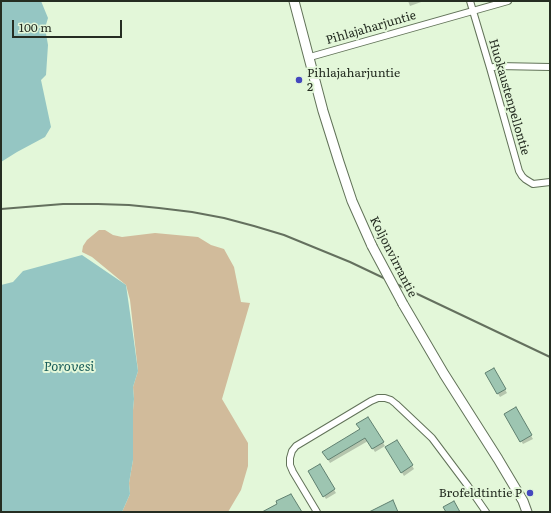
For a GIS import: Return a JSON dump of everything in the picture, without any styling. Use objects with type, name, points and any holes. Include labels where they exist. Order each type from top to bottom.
[{"type":"main road","name":"Koljonvirrantie","points":[[294,1],[323,111],[339,162],[352,200],[372,246],[403,304],[444,374],[498,459],[523,501],[527,512]]},
{"type":"main road","name":"Koljonvirrantie","points":[[523,501],[534,512]]},
{"type":"street","name":"Huokaustenpellontie","points":[[470,1],[519,171],[525,179],[533,184],[550,182]]},
{"type":"street","name":"Pihlajaharjuntie","points":[[310,57],[508,1]]},
{"type":"street","points":[[490,68],[498,66],[550,67]]},
{"type":"street","points":[[316,512],[290,465],[292,451],[296,446],[371,401],[378,398],[385,398],[396,404],[432,438],[486,512]]},
{"type":"shaded area","points":[[99,230],[105,230],[113,235],[122,237],[155,233],[198,237],[211,245],[224,249],[234,267],[241,302],[250,303],[222,399],[248,443],[248,466],[241,490],[228,512],[122,512],[130,494],[129,483],[133,460],[133,387],[138,371],[130,300],[126,285],[92,257],[82,252],[83,246],[87,240]]},
{"type":"water","points":[[1,1],[41,1],[48,18],[45,28],[48,45],[46,75],[41,80],[51,127],[45,137],[1,162]]},
{"type":"water","name":"Porovesi","points":[[82,255],[126,285],[138,371],[133,387],[133,460],[129,483],[130,494],[122,512],[1,512],[1,285],[13,282],[23,271]]},
{"type":"building","points":[[494,368],[506,389],[497,394],[485,373]]},
{"type":"building","points":[[516,407],[532,435],[520,442],[504,414]]},
{"type":"building","points":[[368,417],[384,442],[372,449],[365,438],[328,460],[322,452],[360,429],[356,424]]},
{"type":"building","points":[[397,440],[413,465],[401,473],[385,447]]},
{"type":"building","points":[[320,464],[335,489],[323,497],[308,471]]},
{"type":"building","points":[[291,494],[302,512],[262,512],[277,504],[276,501]]},
{"type":"building","points":[[393,500],[398,512],[369,512]]},
{"type":"building","points":[[454,501],[460,512],[446,512],[443,507]]},
{"type":"railway","points":[[1,209],[63,204],[129,205],[192,212],[254,226],[284,235],[350,262],[550,357]]},
{"type":"place","name":"Pihlajaharjuntie 2","points":[[299,80]]},
{"type":"place","name":"Brofeldtintie P","points":[[530,493]]}]
